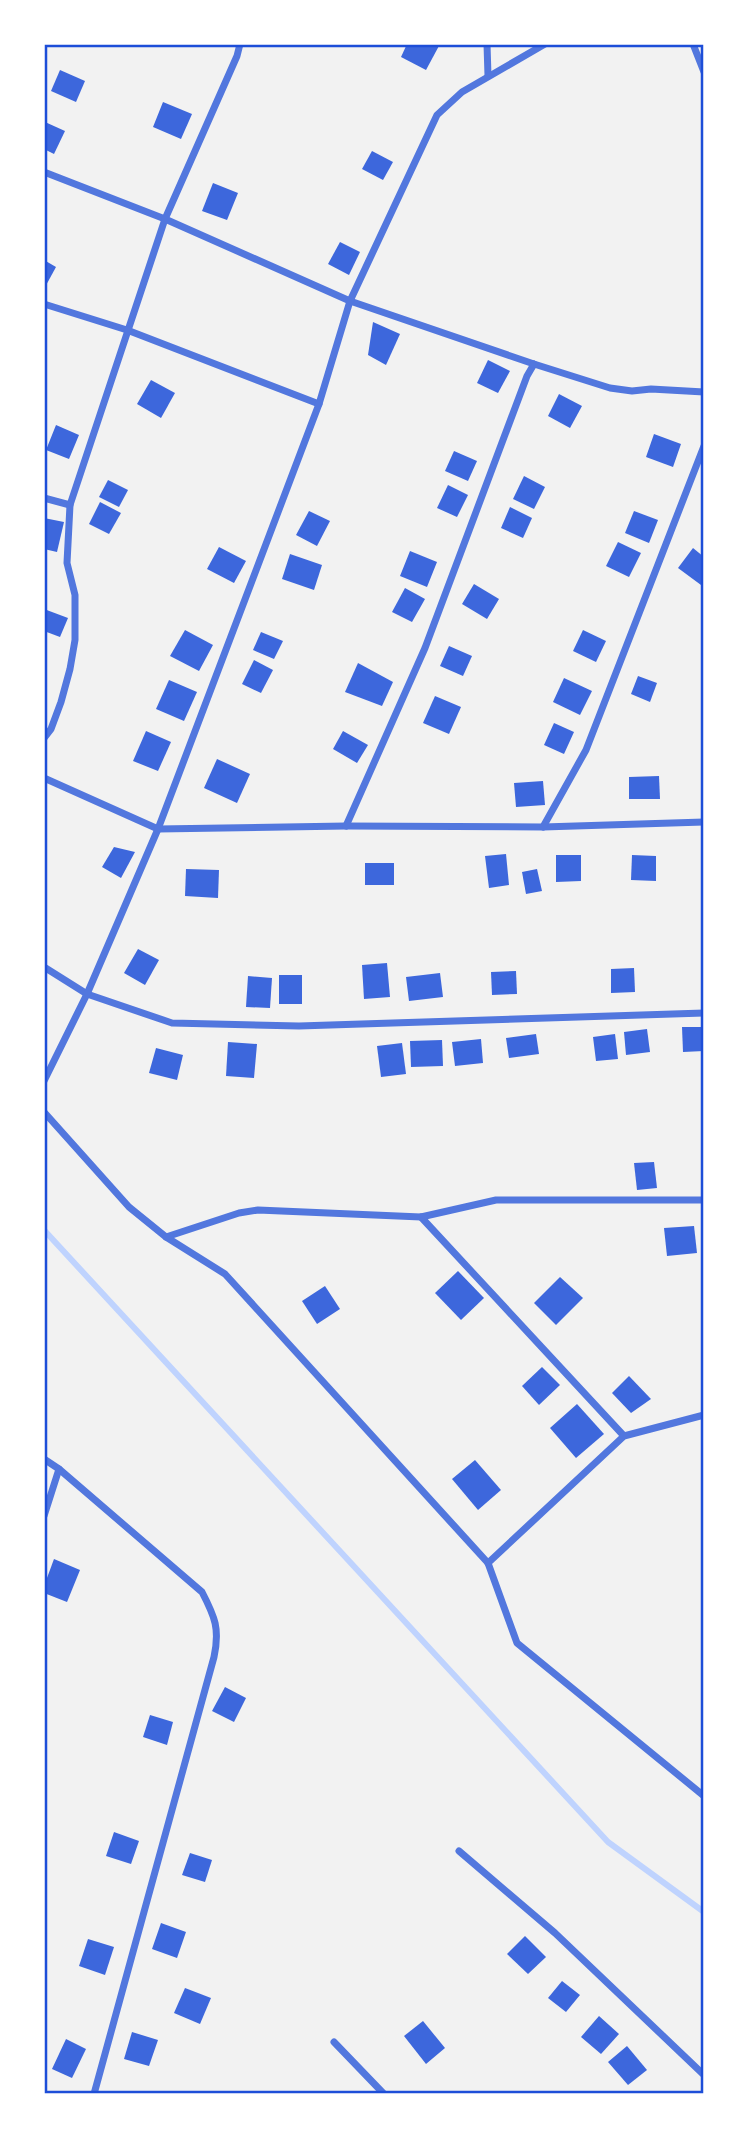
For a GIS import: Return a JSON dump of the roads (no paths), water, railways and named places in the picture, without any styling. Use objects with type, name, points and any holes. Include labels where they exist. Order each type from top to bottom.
[{"type":"street","points":[[44,738],[51,729],[61,702],[75,640],[75,595],[67,563],[70,505],[165,219],[240,44]]},
{"type":"street","points":[[487,44],[488,76]]},
{"type":"street","points":[[44,1080],[87,994],[158,829],[319,404],[349,301],[437,115],[462,92],[545,44]]},
{"type":"street","points":[[693,44],[704,72]]},
{"type":"street","points":[[44,172],[165,219],[349,301],[534,364],[610,388],[704,392]]},
{"type":"street","points":[[44,304],[127,330],[319,404]]},
{"type":"street","points":[[346,826],[425,648],[527,376],[534,364]]},
{"type":"street","points":[[543,827],[586,750],[704,446]]},
{"type":"street","points":[[44,498],[70,505]]},
{"type":"street","points":[[44,778],[158,829],[543,827],[704,822]]},
{"type":"street","points":[[44,967],[87,994],[172,1023],[299,1026],[704,1013]]},
{"type":"street","points":[[44,1112],[129,1207],[166,1237],[225,1274],[488,1563],[517,1643],[704,1796]]},
{"type":"street","points":[[166,1237],[239,1213],[258,1210],[421,1217],[496,1200],[704,1200]]},
{"type":"street","points":[[421,1217],[624,1436]]},
{"type":"street","points":[[488,1563],[624,1436],[704,1415]]},
{"type":"street","points":[[44,1459],[202,1592],[213,1612],[218,1629],[214,1657],[94,2094]]},
{"type":"street","points":[[44,1516],[59,1469]]},
{"type":"street","points":[[459,1851],[555,1933],[704,2075]]},
{"type":"street","points":[[334,2042],[384,2094]]},
{"type":"waterway","points":[[44,1230],[608,1842],[704,1912]]}]
